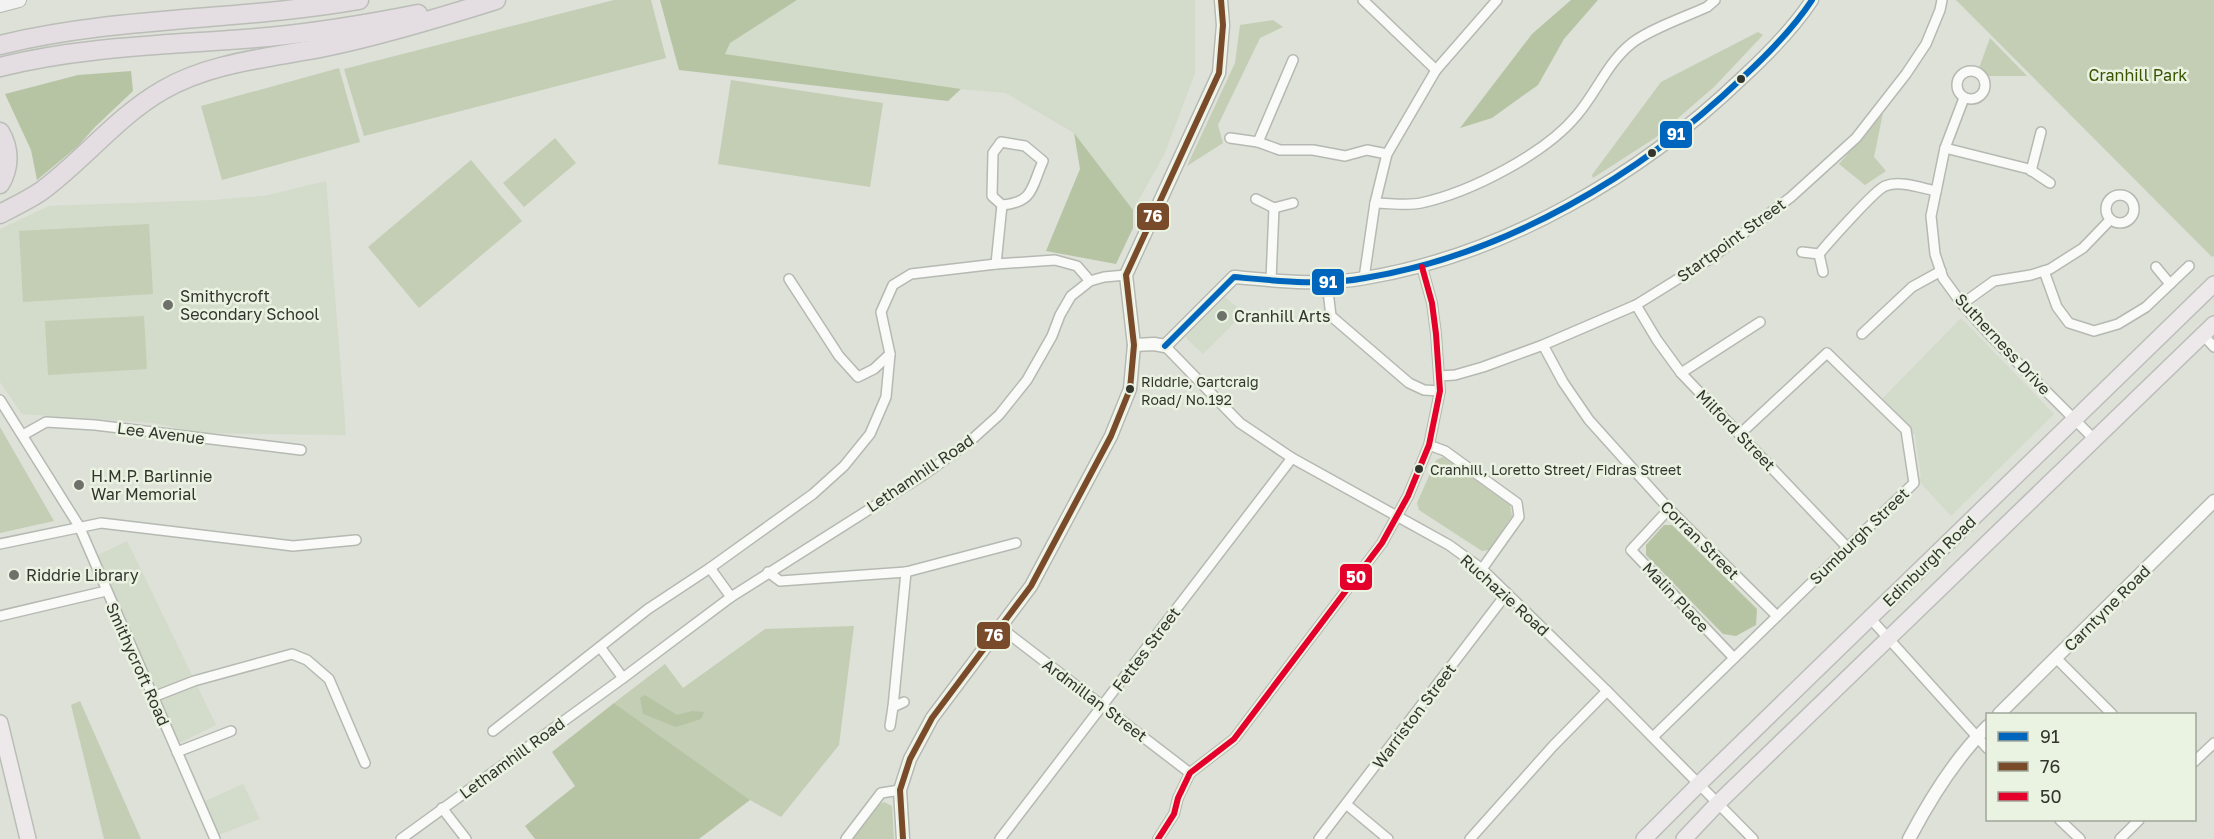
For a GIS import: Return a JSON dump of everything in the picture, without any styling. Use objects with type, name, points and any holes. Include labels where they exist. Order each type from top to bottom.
[{"type":"highway","points":[[0,45],[95,28],[255,13],[359,0]]},
{"type":"highway","points":[[0,67],[107,50],[270,37],[357,26],[494,0]]},
{"type":"highway","points":[[0,214],[40,192],[128,115],[154,96],[201,73],[250,60],[397,31],[494,0]]},
{"type":"highway","points":[[0,132],[7,148],[8,160],[0,184]]},
{"type":"main road","points":[[0,5],[20,0]]},
{"type":"main road","name":"Edinburgh Road","points":[[1644,839],[2214,284]]},
{"type":"main road","name":"Edinburgh Road","points":[[1684,839],[1718,803],[2214,324]]},
{"type":"main road","points":[[2150,346],[2169,367]]},
{"type":"main road","points":[[0,723],[28,839]]},
{"type":"street","points":[[903,839],[900,795],[910,759],[932,718],[1030,586],[1112,436],[1131,389],[1134,345],[1126,276],[1219,73],[1223,25],[1221,0]]},
{"type":"street","points":[[1363,0],[1436,70]]},
{"type":"street","points":[[1365,278],[1375,203],[1387,153],[1436,70],[1497,0]]},
{"type":"street","points":[[1375,203],[1419,204],[1479,183],[1520,162],[1565,129],[1592,98],[1609,65],[1633,42],[1707,7],[1715,0]]},
{"type":"street","points":[[1134,345],[1165,346],[1234,277],[1327,283],[1365,278],[1422,267],[1529,225],[1587,195],[1651,154],[1710,109],[1762,59],[1812,0]]},
{"type":"street","name":"Startpoint Street","points":[[1439,376],[1455,375],[1483,367],[1543,345],[1636,305],[1710,259],[1791,197],[1856,138],[1906,74],[1926,44],[1942,0]]},
{"type":"street","points":[[1258,142],[1293,60]]},
{"type":"street","name":"Sutherness Drive","points":[[1964,98],[1946,148],[1931,216],[1935,254],[1943,278],[1962,304],[1990,335],[2094,439]]},
{"type":"street","points":[[2031,171],[2041,132]]},
{"type":"street","points":[[1230,138],[1258,142],[1280,150],[1312,150],[1345,156],[1367,150],[1387,153]]},
{"type":"street","points":[[1000,142],[1025,146],[1043,161],[1027,198],[1018,203],[1002,205],[992,196],[993,153],[1000,142]]},
{"type":"street","points":[[1946,148],[2031,171],[2050,183]]},
{"type":"street","points":[[1822,272],[1819,254],[1884,186],[1901,184],[1936,191]]},
{"type":"street","points":[[1256,199],[1274,208],[1293,202]]},
{"type":"street","points":[[996,264],[1002,205]]},
{"type":"street","points":[[1271,280],[1274,208]]},
{"type":"street","points":[[1962,304],[1994,281],[2044,271],[2083,248],[2110,220]]},
{"type":"street","points":[[1803,252],[1819,254]]},
{"type":"street","name":"Lethamhill Road","points":[[401,839],[731,597],[925,474],[976,436],[999,416],[1027,380],[1071,296],[1090,281],[1077,266],[1055,260],[911,274],[893,285],[881,312],[890,354],[886,397],[870,434],[851,458],[813,494],[710,568],[648,609],[494,731]]},
{"type":"street","points":[[2044,271],[2057,307],[2069,323],[2094,330],[2118,324],[2145,307],[2188,266]]},
{"type":"street","points":[[1158,839],[1168,827],[1181,790],[1190,773],[1234,739],[1382,543],[1398,517],[1430,445],[1440,391],[1432,303],[1422,267]]},
{"type":"street","points":[[2156,267],[2170,284]]},
{"type":"street","points":[[1862,334],[1912,287],[1941,271]]},
{"type":"street","points":[[1090,281],[1104,277],[1126,276]]},
{"type":"street","points":[[789,279],[839,356],[858,377],[874,369],[890,354]]},
{"type":"street","points":[[1327,283],[1331,316],[1409,383],[1424,390],[1440,391]]},
{"type":"street","name":"Milford Street","points":[[1636,305],[1657,340],[1682,373],[1847,547]]},
{"type":"street","points":[[1742,321],[1747,330]]},
{"type":"street","points":[[1682,373],[1760,322]]},
{"type":"street","points":[[2203,335],[2214,347]]},
{"type":"street","name":"Corran Street","points":[[1543,345],[1563,382],[1589,420],[1669,509],[1777,616]]},
{"type":"street","name":"Ruchazie Road","points":[[1165,346],[1240,423],[1292,458],[1449,545],[1482,569],[1753,839]]},
{"type":"street","name":"Sumburgh Street","points":[[1653,737],[1914,483],[1906,430],[1827,353],[1740,434]]},
{"type":"street","name":"Smithycroft Road","points":[[0,400],[79,526],[215,839]]},
{"type":"street","name":"Lee Avenue","points":[[23,435],[46,422],[301,450]]},
{"type":"street","points":[[1430,445],[1445,451],[1517,503],[1519,517],[1482,569]]},
{"type":"street","name":"Fettes Street","points":[[1000,839],[1292,458]]},
{"type":"street","name":"Carntyne Road","points":[[2000,713],[2213,504]]},
{"type":"street","name":"Malin Place","points":[[1669,509],[1631,550],[1734,658]]},
{"type":"street","points":[[0,544],[101,523],[293,546],[356,540]]},
{"type":"street","points":[[768,572],[780,580],[906,572],[1016,543]]},
{"type":"street","points":[[710,568],[731,597]]},
{"type":"street","points":[[890,726],[906,572]]},
{"type":"street","points":[[0,616],[106,591]]},
{"type":"street","name":"Warriston Street","points":[[1319,839],[1507,593]]},
{"type":"street","points":[[1870,618],[1986,747]]},
{"type":"street","name":"Ardmillan Street","points":[[1001,628],[1190,773]]},
{"type":"street","points":[[600,647],[623,678]]},
{"type":"street","points":[[153,697],[194,681],[292,654],[307,660],[329,679],[365,763]]},
{"type":"street","points":[[2056,658],[2111,713]]},
{"type":"street","points":[[1470,839],[1553,746],[1607,692]]},
{"type":"street","points":[[893,707],[904,702]]},
{"type":"street","points":[[1909,839],[1927,804],[1976,737],[1986,728]]},
{"type":"street","points":[[177,753],[231,731]]},
{"type":"street","points":[[2196,760],[2214,743]]},
{"type":"street","points":[[846,839],[877,798],[900,795]]},
{"type":"street","points":[[1347,804],[1388,839]]},
{"type":"street","points":[[442,808],[466,839]]},
{"type":"street","points":[[2062,821],[2080,839]]},
{"type":"street","points":[[2120,839],[2137,821]]},
{"type":"shaded area","points":[[797,0],[1195,0],[1195,73],[1164,155],[1133,210],[1074,133],[1006,93],[961,89],[724,54],[730,43]]},
{"type":"shaded area","name":"Smithycroft Secondary School","points":[[326,181],[346,435],[200,433],[154,423],[22,414],[0,382],[0,229],[49,206],[264,196]]},
{"type":"shaded area","points":[[1225,297],[1244,313],[1203,354],[1185,337]]},
{"type":"shaded area","points":[[1961,318],[2054,414],[1951,516],[1919,481],[1921,476],[1915,436],[1882,399]]},
{"type":"shaded area","points":[[127,541],[216,725],[173,746],[90,559]]},
{"type":"shaded area","points":[[243,784],[260,819],[216,836],[201,803]]},
{"type":"green space","points":[[614,0],[651,0],[666,58],[364,136],[344,69]]},
{"type":"green space","points":[[660,0],[797,0],[730,43],[725,54],[961,89],[948,101],[679,70]]},
{"type":"green space","points":[[1571,0],[1598,0],[1564,39],[1538,85],[1492,118],[1460,128],[1532,34]]},
{"type":"green space","name":"Cranhill Park","points":[[1956,0],[2214,0],[2214,256],[2212,257]]},
{"type":"green space","points":[[1273,20],[1283,27],[1260,38],[1218,125],[1223,143],[1187,166],[1235,63],[1240,25]]},
{"type":"green space","points":[[1758,32],[1763,35],[1714,87],[1655,138],[1593,178],[1592,175],[1661,82]]},
{"type":"green space","points":[[1990,38],[2027,76],[1989,76],[1979,68]]},
{"type":"green space","points":[[339,68],[360,142],[222,180],[201,106]]},
{"type":"green space","points":[[131,71],[133,91],[78,146],[37,180],[31,150],[5,94],[78,75]]},
{"type":"green space","points":[[731,80],[883,103],[870,187],[718,164]]},
{"type":"green space","points":[[1883,113],[1874,157],[1886,171],[1865,185],[1839,164]]},
{"type":"green space","points":[[1074,133],[1133,210],[1133,228],[1116,264],[1046,251],[1080,169]]},
{"type":"green space","points":[[555,138],[576,163],[524,207],[503,183]]},
{"type":"green space","points":[[471,160],[522,221],[419,308],[368,247]]},
{"type":"green space","points":[[149,224],[153,294],[23,302],[19,231]]},
{"type":"green space","points":[[144,316],[147,369],[48,375],[45,321]]},
{"type":"green space","points":[[0,427],[54,521],[0,533]]},
{"type":"green space","points":[[1443,457],[1510,505],[1512,516],[1489,550],[1482,551],[1419,510],[1417,503],[1436,460]]},
{"type":"green space","points":[[1664,525],[1672,525],[1757,609],[1756,625],[1736,636],[1723,634],[1646,555],[1646,545]]},
{"type":"green space","points":[[854,626],[839,745],[781,817],[750,800],[614,703],[665,664],[683,688],[765,629]]},
{"type":"green space","points":[[645,695],[677,715],[692,711],[704,712],[701,719],[676,727],[643,714],[640,698]]},
{"type":"green space","points":[[80,701],[141,839],[104,839],[71,705]]},
{"type":"green space","points":[[614,703],[750,800],[699,839],[535,839],[525,826],[575,786],[552,752]]},
{"type":"green space","points":[[884,802],[892,806],[894,839],[853,839],[880,804]]},
{"type":"transit line","name":"76","points":[[903,839],[900,790],[910,759],[932,718],[1031,586],[1111,436],[1130,389],[1134,345],[1126,275],[1219,73],[1223,25],[1221,0]]},
{"type":"transit line","name":"91","points":[[1165,346],[1234,277],[1316,282],[1365,278],[1417,267],[1469,251],[1568,206],[1615,178],[1660,147],[1703,113],[1770,51],[1812,0]]},
{"type":"transit line","name":"50","points":[[1158,839],[1174,814],[1178,798],[1190,773],[1234,739],[1382,543],[1408,496],[1429,445],[1440,391],[1432,303],[1422,267]]},
{"type":"place","name":"Smithycroft Secondary School","points":[[168,305]]},
{"type":"place","name":"Cranhill Arts","points":[[1222,316]]},
{"type":"place","name":"Riddrie, Gartcraig Road/ No.192","points":[[1130,389]]},
{"type":"place","name":"Cranhill, Loretto Street/ Fidras Street","points":[[1419,469]]},
{"type":"place","name":"H.M.P. Barlinnie War Memorial","points":[[79,485]]},
{"type":"place","name":"Riddrie Library","points":[[14,575]]}]
